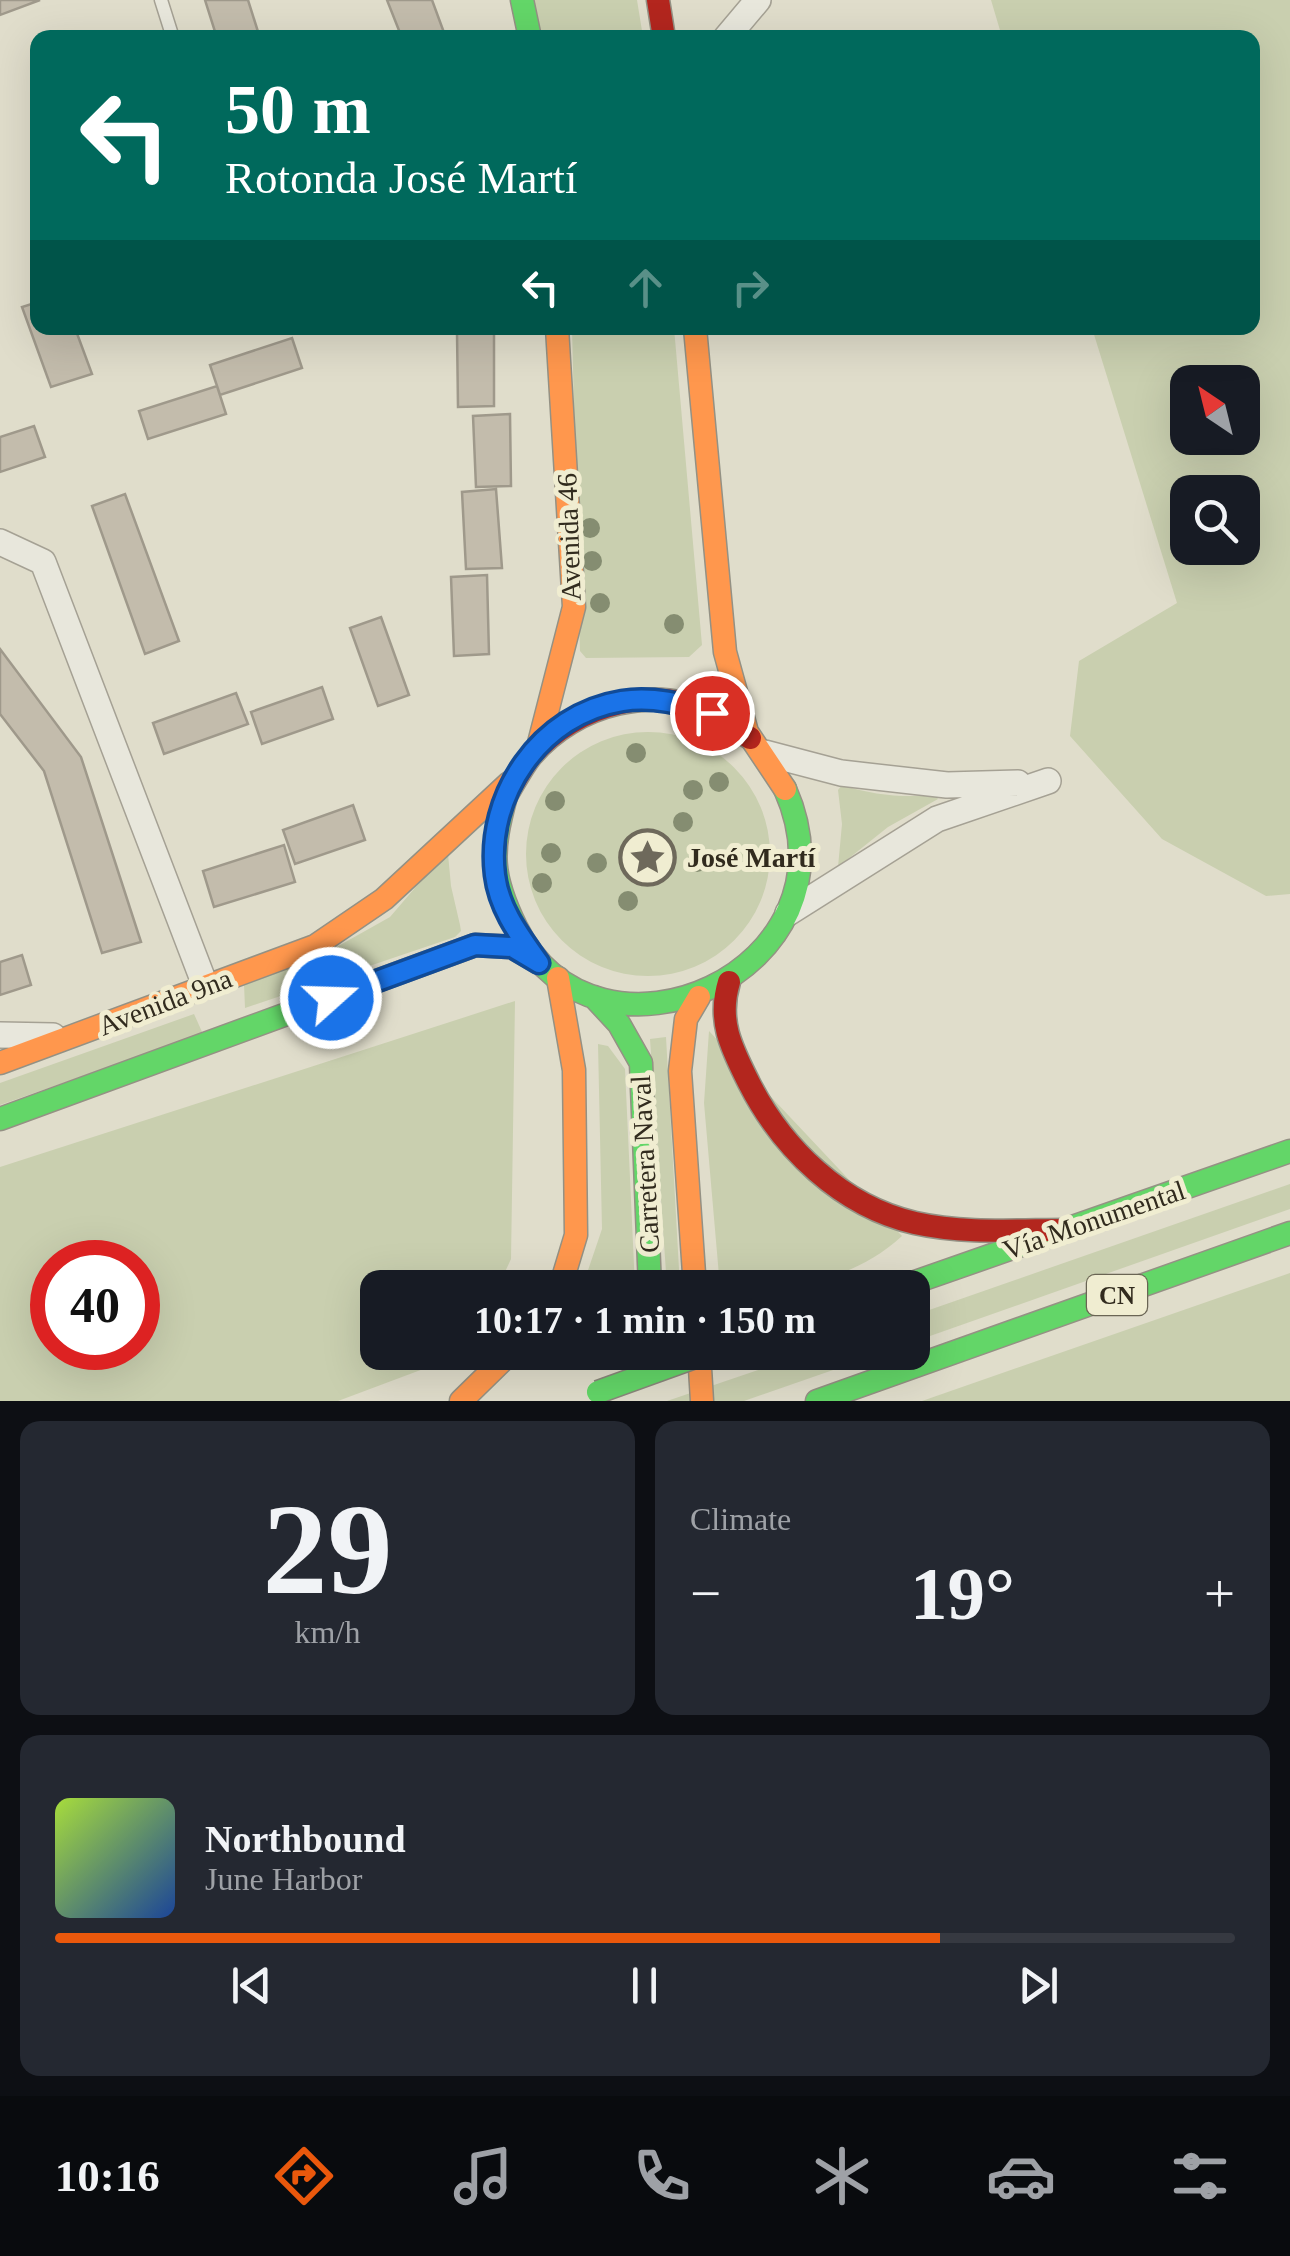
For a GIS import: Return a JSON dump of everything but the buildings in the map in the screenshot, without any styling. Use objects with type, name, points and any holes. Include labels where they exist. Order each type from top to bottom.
[{"type":"main road","points":[[522,0],[528,30]]},
{"type":"main road","points":[[658,0],[663,30]]},
{"type":"main road","name":"Avenida 46","points":[[539,743],[574,607],[557,335]]},
{"type":"main road","points":[[697,335],[725,654],[758,746],[788,789],[799,830],[799,872],[788,913],[764,951],[730,982],[699,997],[664,1005],[628,1005],[594,997],[548,970],[510,924],[495,877],[495,828],[511,782],[539,743],[577,716],[621,702],[667,700],[712,713],[758,746]]},
{"type":"main road","name":"Avenida 9na","points":[[0,1119],[214,1011],[328,937],[384,899],[511,782]]},
{"type":"main road","name":"Avenida 9na","points":[[0,1063],[73,1037],[214,1011],[475,945],[512,947],[548,970]]},
{"type":"main road","points":[[548,970],[574,1070],[576,1235],[565,1270]]},
{"type":"main road","points":[[730,982],[721,1003],[724,1032],[784,1143],[825,1181],[887,1213],[918,1224],[1068,1230]]},
{"type":"main road","name":"Carretera Naval","points":[[594,997],[619,1024],[640,1063],[649,1270]]},
{"type":"main road","name":"Carretera Naval","points":[[694,1270],[680,1059],[686,1019],[699,997]]},
{"type":"main road","name":"Vía Monumental","points":[[930,1277],[1290,1151]]},
{"type":"main road","name":"CN","points":[[817,1401],[1290,1234]]},
{"type":"main road","points":[[887,1401],[944,1356]]},
{"type":"main road","points":[[462,1401],[493,1370]]},
{"type":"main road","points":[[655,1370],[656,1401]]},
{"type":"main road","points":[[571,1401],[659,1370]]},
{"type":"main road","points":[[700,1370],[702,1401]]},
{"type":"street","points":[[733,30],[758,0]]},
{"type":"street","points":[[0,542],[43,562],[214,1011]]},
{"type":"street","points":[[758,746],[842,772],[947,785],[1048,782],[938,819],[788,913]]},
{"type":"street","points":[[0,1035],[73,1037]]},
{"type":"lane","points":[[161,0],[170,30]]},
{"type":"green space","points":[[529,0],[637,0],[642,30],[535,30]]},
{"type":"green space","points":[[991,0],[1290,0],[1290,894],[1266,896],[1162,839],[1070,736],[1079,661],[1177,603],[1094,335],[1260,335],[1260,30],[1000,30]]},
{"type":"green space","points":[[572,335],[675,335],[702,645],[689,657],[586,658],[580,651]]},
{"type":"green space","points":[[648,732],[695,741],[734,768],[761,807],[770,854],[761,901],[734,940],[695,967],[648,976],[601,967],[562,940],[535,901],[526,854],[535,807],[562,768],[601,741]]},
{"type":"green space","points":[[842,785],[888,795],[935,795],[938,799],[888,827],[838,867],[842,824],[838,790]]},
{"type":"green space","points":[[448,854],[461,931],[455,937],[245,1008],[244,984],[333,949],[390,917]]},
{"type":"green space","points":[[515,1001],[511,1259],[506,1270],[360,1270],[360,1370],[421,1370],[338,1401],[0,1401],[0,1167]]},
{"type":"green space","points":[[194,1014],[203,1034],[0,1105],[0,1083]]},
{"type":"green space","points":[[709,1031],[902,1236],[849,1270],[719,1270],[704,1103]]},
{"type":"green space","points":[[666,1037],[679,1270],[666,1270],[650,1039]]},
{"type":"green space","points":[[598,1044],[608,1046],[625,1069],[634,1270],[588,1270],[602,1229]]},
{"type":"green space","points":[[1290,1184],[1290,1209],[930,1336],[930,1310]]},
{"type":"green space","points":[[1290,1273],[1290,1401],[922,1401]]},
{"type":"green space","points":[[758,1370],[833,1370],[744,1401],[667,1401]]},
{"type":"traffic: fast","points":[[522,0],[528,30]]},
{"type":"traffic: fast","points":[[506,796],[496,848],[497,877],[516,927],[554,975],[603,1000],[658,1003],[711,987],[757,956],[788,910],[800,854],[785,789]]},
{"type":"traffic: fast","points":[[0,1119],[475,945],[512,947],[539,963]]},
{"type":"traffic: fast","points":[[594,997],[619,1024],[641,1063],[649,1270]]},
{"type":"traffic: fast","points":[[930,1277],[1290,1151]]},
{"type":"traffic: fast","points":[[817,1401],[1290,1233]]},
{"type":"traffic: fast","points":[[598,1392],[659,1370]]},
{"type":"traffic: slow","points":[[539,743],[574,607],[557,335]]},
{"type":"traffic: slow","points":[[696,335],[725,652],[747,732],[785,789]]},
{"type":"traffic: slow","points":[[0,1063],[315,946],[384,899],[509,783]]},
{"type":"traffic: slow","points":[[558,978],[574,1070],[576,1235],[565,1270]]},
{"type":"traffic: slow","points":[[694,1270],[680,1071],[686,1019],[699,997]]},
{"type":"traffic: slow","points":[[461,1401],[493,1370]]},
{"type":"traffic: slow","points":[[700,1370],[702,1401]]},
{"type":"traffic: jam","points":[[658,0],[663,30]]},
{"type":"traffic: jam","points":[[506,796],[528,760],[549,738],[594,711],[618,704],[669,700],[694,705],[718,715],[750,738]]},
{"type":"traffic: jam","points":[[729,982],[726,1022],[749,1083],[778,1130],[839,1188],[888,1215],[915,1223],[991,1231],[1068,1230]]},
{"type":"place","name":"José Martí","points":[[648,857]]},
{"type":"route","points":[[331,998],[475,945],[512,947],[539,963],[510,924],[495,877],[495,828],[511,782],[539,743],[577,716],[621,702],[667,700],[712,713]]}]
